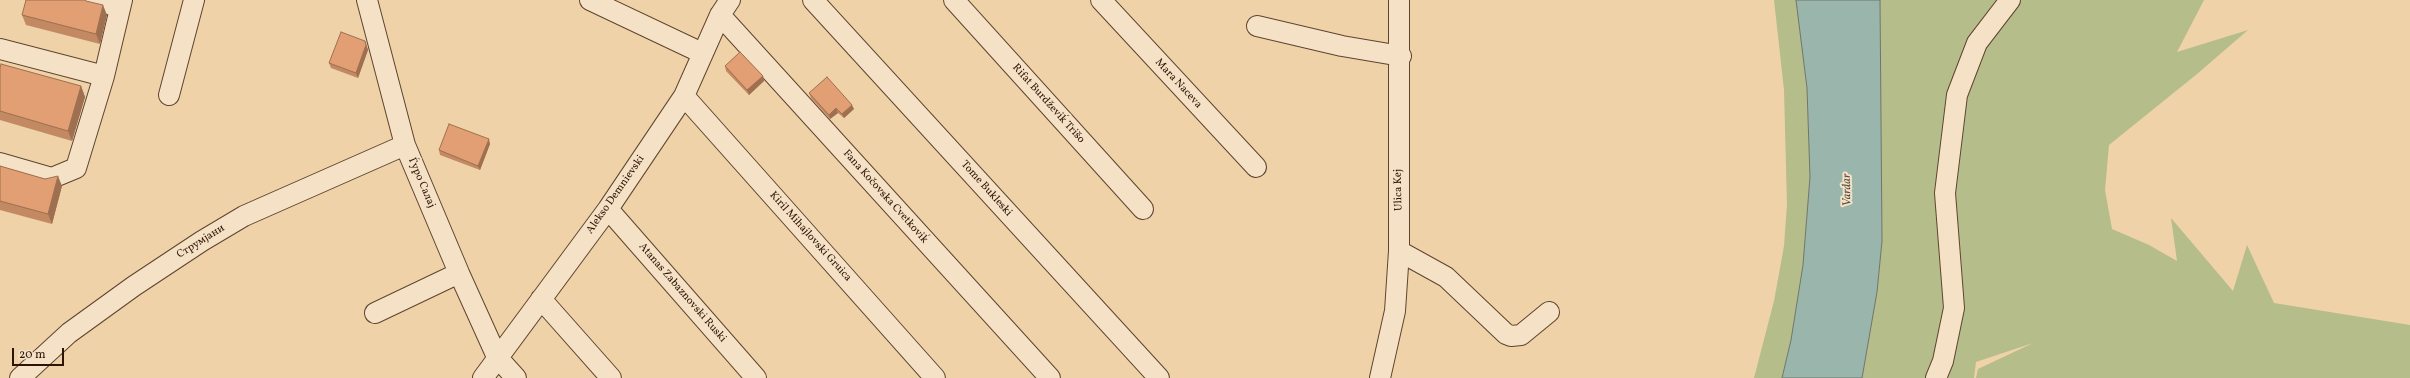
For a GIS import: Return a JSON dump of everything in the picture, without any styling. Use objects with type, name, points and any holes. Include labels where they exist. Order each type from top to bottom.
[{"type":"street","points":[[0,163],[52,178],[76,168],[104,76],[121,3],[93,0]]},
{"type":"street","points":[[168,95],[194,0]]},
{"type":"street","name":"Ѓуро Салај","points":[[367,0],[405,145],[459,274],[498,357],[516,378]]},
{"type":"street","points":[[590,0],[702,53]]},
{"type":"street","name":"Tome Bukleski","points":[[813,0],[1159,378]]},
{"type":"street","name":"Rifat Burdževiḱ Trišo","points":[[954,0],[1143,209]]},
{"type":"street","name":"Mara Naceva","points":[[1100,0],[1256,167]]},
{"type":"street","name":"Ulica Kej","points":[[1380,378],[1395,311],[1399,251],[1401,56],[1399,0]]},
{"type":"street","points":[[1936,378],[1943,361],[1954,308],[1945,193],[1956,95],[1977,43],[2010,0]]},
{"type":"street","name":"Alekso Demnievski","points":[[483,378],[608,209],[684,96],[702,53],[725,8]]},
{"type":"street","name":"Fana Kočovska Cvetkoviḱ","points":[[725,8],[1050,378]]},
{"type":"street","points":[[1257,26],[1342,46],[1401,56]]},
{"type":"street","points":[[0,49],[104,76]]},
{"type":"street","name":"Kiril Mihajlovski Gruica","points":[[684,96],[935,378]]},
{"type":"street","name":"Струмјани","points":[[20,378],[69,333],[134,286],[202,241],[244,216],[405,145]]},
{"type":"street","name":"Atanas Zabaznovski Ruski","points":[[608,209],[756,378]]},
{"type":"street","points":[[1399,251],[1446,277],[1506,334],[1516,337],[1521,335],[1549,312]]},
{"type":"street","points":[[375,313],[459,274]]},
{"type":"street","points":[[541,299],[611,378]]},
{"type":"green space","points":[[1774,0],[1796,0],[1807,88],[1810,177],[1803,265],[1791,340],[1782,378],[1754,378],[1774,301],[1784,246],[1787,204],[1784,90]]},
{"type":"green space","points":[[1880,0],[2204,0],[2177,52],[2248,30],[2197,74],[2109,145],[2105,190],[2112,229],[2149,245],[2177,261],[2171,218],[2233,291],[2247,245],[2274,303],[2410,325],[2410,378],[1976,378],[1978,369],[2033,343],[1976,362],[1974,378],[1862,378],[1877,292],[1882,241]]},
{"type":"water","name":"Vardar","points":[[1796,0],[1880,0],[1882,241],[1877,292],[1862,378],[1782,378],[1791,340],[1803,265],[1810,177],[1807,88]]},
{"type":"building","points":[[26,0],[85,0],[103,5],[96,34],[22,15]]},
{"type":"building","points":[[341,32],[365,41],[366,45],[356,73],[329,63]]},
{"type":"building","points":[[740,52],[763,76],[747,90],[725,66]]},
{"type":"building","points":[[1,64],[81,86],[68,131],[0,111]]},
{"type":"building","points":[[827,77],[852,105],[842,114],[836,108],[829,115],[809,93]]},
{"type":"building","points":[[449,124],[489,139],[478,166],[439,150]]},
{"type":"building","points":[[0,166],[45,179],[58,176],[48,214],[0,201]]}]
